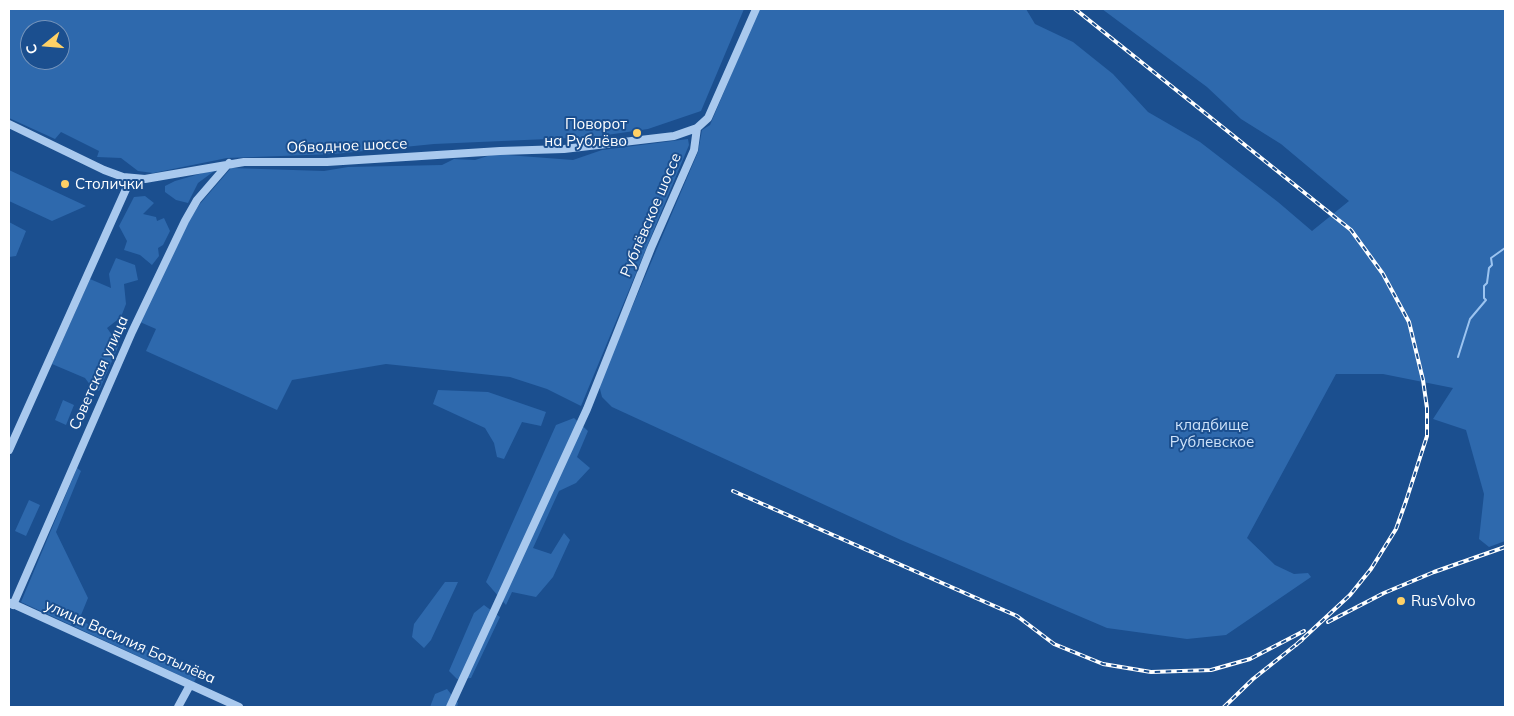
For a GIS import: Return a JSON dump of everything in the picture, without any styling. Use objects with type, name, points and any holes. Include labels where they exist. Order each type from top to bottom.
[{"type":"street","points":[[697,128],[708,118],[716,104],[756,9]]},
{"type":"street","name":"Обводное шоссе","points":[[9,124],[104,170],[131,178],[160,178],[229,163],[327,162],[500,151],[564,149],[674,136],[697,128]]},
{"type":"street","name":"Рублёвское шоссе","points":[[450,707],[587,409],[694,150],[697,128]]},
{"type":"street","name":"Советская улица","points":[[11,604],[128,341],[185,221],[197,200],[229,163]]},
{"type":"street","points":[[9,450],[131,178]]},
{"type":"street","name":"улица Василия Ботылёва","points":[[11,604],[239,707]]},
{"type":"street","points":[[178,707],[190,684]]},
{"type":"green space","points":[[9,9],[744,9],[701,111],[648,129],[593,137],[434,144],[334,154],[227,158],[153,173],[138,171],[121,158],[97,157],[99,151],[61,132],[55,139],[9,118]]},
{"type":"green space","name":"кладбище Рублевское","points":[[759,9],[1026,9],[1035,24],[1073,42],[1113,74],[1148,112],[1200,142],[1278,202],[1312,231],[1349,201],[1281,144],[1241,119],[1207,87],[1102,9],[1505,9],[1505,541],[1489,547],[1479,539],[1484,494],[1466,430],[1433,419],[1453,388],[1383,374],[1336,374],[1247,538],[1275,565],[1294,574],[1308,573],[1311,577],[1226,635],[1187,639],[1107,628],[901,540],[612,407],[602,397],[599,385],[698,152],[702,130],[710,125]]},
{"type":"green space","points":[[688,139],[689,145],[581,406],[547,389],[510,377],[386,364],[292,380],[277,410],[146,351],[156,329],[140,322],[190,219],[199,205],[231,168],[324,171],[348,167],[442,165],[454,159],[475,160],[494,154],[573,160],[602,150]]},
{"type":"green space","points":[[217,169],[198,183],[188,203],[176,200],[165,192],[165,186],[175,181]]},
{"type":"green space","points":[[9,170],[86,206],[52,221],[9,201]]},
{"type":"green space","points":[[145,196],[154,203],[143,214],[156,217],[157,221],[164,218],[170,231],[163,245],[158,248],[159,256],[152,265],[140,255],[124,250],[127,241],[119,226],[134,197]]},
{"type":"green space","points":[[9,222],[26,231],[16,256],[9,257]]},
{"type":"green space","points":[[116,258],[135,265],[138,280],[124,284],[126,304],[121,317],[107,328],[119,345],[99,391],[91,386],[85,378],[52,364],[90,279],[111,288],[109,274]]},
{"type":"green space","points":[[438,390],[488,392],[546,412],[541,426],[522,422],[504,459],[497,457],[494,443],[485,428],[433,404]]},
{"type":"green space","points":[[63,400],[74,405],[66,425],[55,420]]},
{"type":"green space","points":[[574,418],[588,431],[577,457],[590,468],[576,483],[559,491],[533,548],[551,554],[564,533],[570,540],[553,577],[536,597],[512,592],[506,605],[486,582],[556,425]]},
{"type":"green space","points":[[77,468],[81,471],[56,532],[88,598],[79,620],[199,673],[194,682],[21,602]]},
{"type":"green space","points":[[29,500],[40,505],[26,536],[15,531]]},
{"type":"green space","points":[[445,582],[458,582],[431,640],[424,648],[412,637],[414,624]]},
{"type":"green space","points":[[484,605],[500,617],[471,678],[457,679],[449,671],[474,613]]},
{"type":"green space","points":[[447,689],[458,703],[457,707],[430,707],[435,694]]},
{"type":"waterway","points":[[1458,357],[1470,319],[1486,300],[1484,298],[1484,286],[1487,283],[1489,268],[1492,265],[1491,258],[1505,248]]},
{"type":"railway","points":[[1075,9],[1351,230],[1383,274],[1409,322],[1423,380],[1427,408],[1427,436],[1406,501],[1396,529],[1371,569],[1350,595],[1296,645]]},
{"type":"railway","points":[[733,491],[1017,616],[1054,644],[1103,664],[1151,672],[1211,670],[1250,659],[1304,631]]},
{"type":"railway","points":[[1328,622],[1384,593],[1434,572],[1505,547]]},
{"type":"railway","points":[[1224,707],[1253,679],[1302,640]]},
{"type":"place","name":"Поворот на Рублёво","points":[[637,133]]},
{"type":"place","name":"Столички","points":[[65,184]]},
{"type":"place","name":"RusVolvo","points":[[1401,601]]}]
